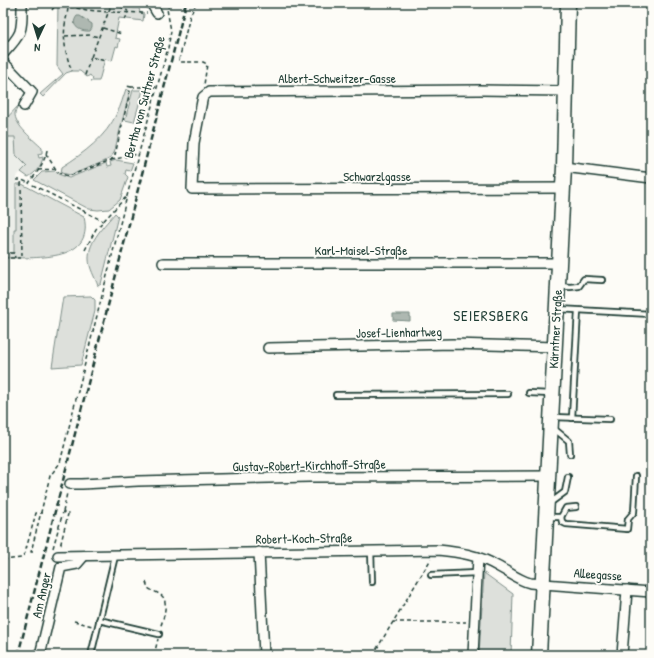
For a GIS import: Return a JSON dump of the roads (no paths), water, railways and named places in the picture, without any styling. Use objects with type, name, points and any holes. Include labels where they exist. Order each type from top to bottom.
[{"type":"main road","name":"Kärntner Straße","points":[[539,655],[564,167],[568,3]]},
{"type":"street","points":[[3,54],[18,39],[22,28],[22,3]]},
{"type":"street","points":[[152,3],[157,13]]},
{"type":"street","points":[[3,62],[32,92],[24,106]]},
{"type":"street","name":"Albert-Schweitzer-Gasse","points":[[192,189],[194,143],[202,101],[205,94],[209,92],[515,90],[566,92]]},
{"type":"street","points":[[564,167],[651,178]]},
{"type":"street","name":"Schwarzlgasse","points":[[192,189],[563,188]]},
{"type":"street","name":"Karl-Maisel-Straße","points":[[163,262],[559,263]]},
{"type":"street","name":"Josef-Lienhartweg","points":[[268,348],[453,344],[554,347]]},
{"type":"street","name":"Gustav-Robert-Kirchhoff-Straße","points":[[70,484],[309,477],[549,476]]},
{"type":"street","name":"Robert-Koch-Straße","points":[[56,553],[84,556],[115,556],[371,550],[454,551],[478,557],[497,565],[530,583],[543,584]]},
{"type":"street","points":[[259,552],[264,655]]},
{"type":"street","name":"Am Anger","points":[[40,655],[61,567],[76,564],[84,556]]},
{"type":"street","points":[[473,655],[478,557]]},
{"type":"street","name":"Alleegasse","points":[[543,584],[651,592]]},
{"type":"street","points":[[622,655],[627,590]]},
{"type":"lane","points":[[558,286],[579,286],[584,279],[602,280]]},
{"type":"lane","points":[[556,309],[651,314]]},
{"type":"lane","points":[[572,418],[578,311]]},
{"type":"lane","points":[[336,395],[508,394]]},
{"type":"lane","points":[[529,394],[552,394]]},
{"type":"lane","points":[[551,421],[572,418],[610,419]]},
{"type":"lane","points":[[551,421],[569,441],[570,454]]},
{"type":"lane","points":[[576,507],[566,508],[561,517],[562,522],[566,524],[627,529],[628,519],[634,512],[636,476]]},
{"type":"lane","points":[[561,517],[547,511],[565,492],[568,477]]},
{"type":"lane","points":[[371,550],[372,582]]},
{"type":"lane","points":[[91,655],[115,556]]},
{"type":"lane","points":[[431,575],[477,573]]},
{"type":"lane","points":[[99,620],[159,634]]},
{"type":"railway","points":[[18,655],[186,3]]},
{"type":"district","name":"SEIERSBERG","points":[[491,315]]}]
